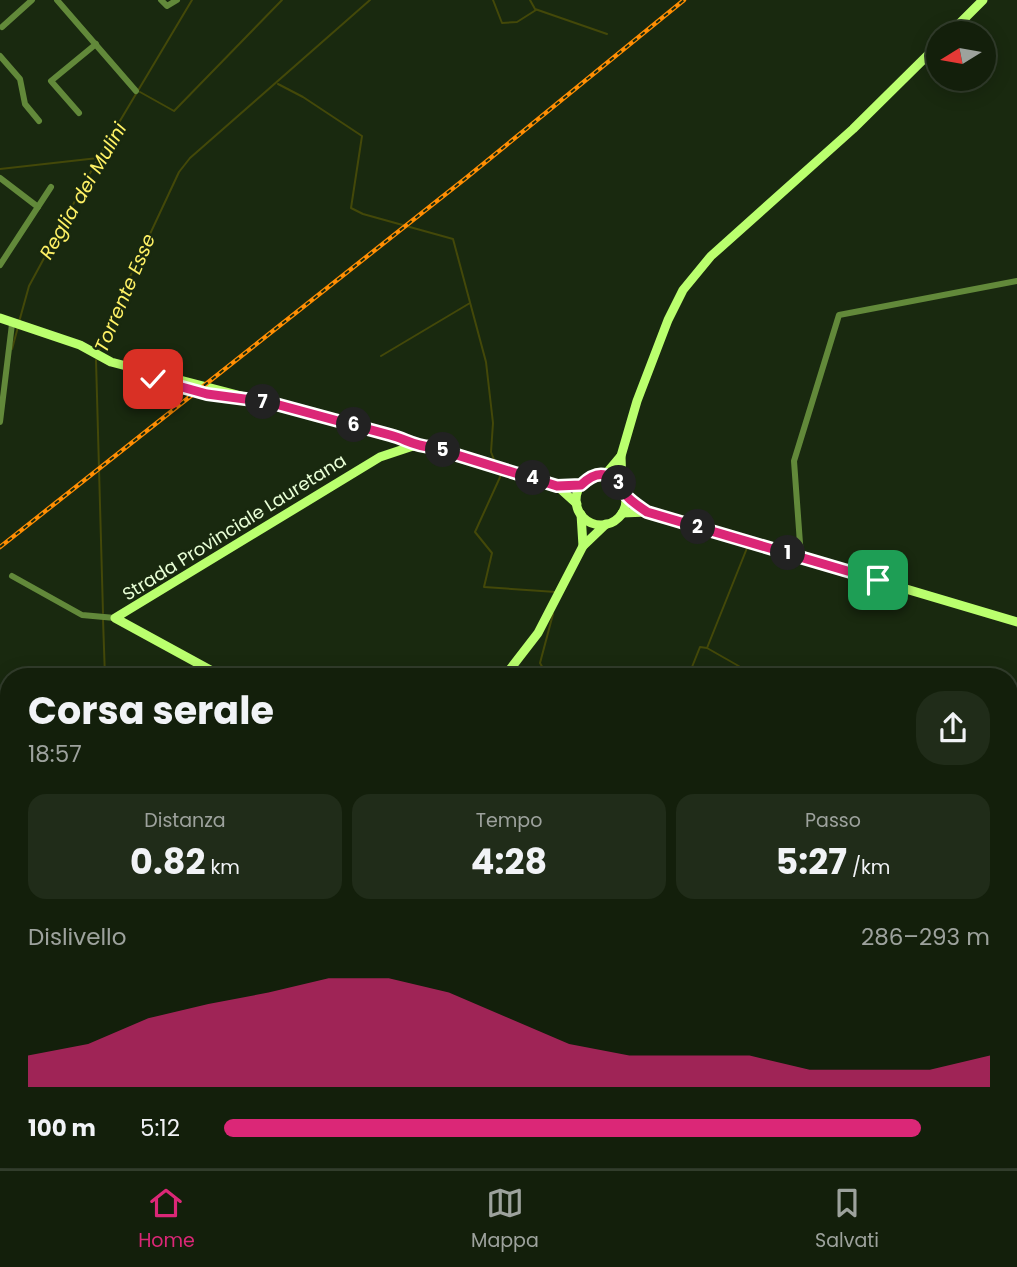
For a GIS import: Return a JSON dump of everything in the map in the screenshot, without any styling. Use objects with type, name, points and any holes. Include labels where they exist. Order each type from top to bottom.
[{"type":"main road","points":[[962,21],[983,0]]},
{"type":"main road","points":[[622,513],[624,490],[621,456],[637,401],[668,320],[683,290],[712,256],[853,129],[926,57]]},
{"type":"main road","name":"Strada Provinciale Lauretana","points":[[0,318],[80,345],[110,362],[181,387],[237,400],[268,402],[404,439],[413,446]]},
{"type":"main road","points":[[390,435],[395,450]]},
{"type":"main road","name":"Strada Provinciale Lauretana","points":[[113,618],[332,485],[395,450],[413,446],[431,447],[557,486],[581,485],[588,478],[605,475]]},
{"type":"main road","points":[[621,456],[605,475],[615,479],[647,512]]},
{"type":"main road","points":[[577,504],[581,485]]},
{"type":"main road","name":"Strada Provinciale Lauretana","points":[[557,486],[577,504],[581,514],[583,546]]},
{"type":"main road","points":[[511,668],[538,633],[583,546],[622,513],[647,512],[1017,622]]},
{"type":"main road","points":[[581,514],[592,523],[606,524]]},
{"type":"main road","points":[[113,618],[206,668]]},
{"type":"street","points":[[2,27],[32,0]]},
{"type":"street","points":[[57,0],[136,91]]},
{"type":"street","points":[[161,0],[167,6],[177,0]]},
{"type":"street","points":[[79,113],[51,80],[96,44]]},
{"type":"street","points":[[0,56],[20,79],[25,104],[39,121]]},
{"type":"street","points":[[0,178],[38,207]]},
{"type":"street","points":[[0,265],[51,187]]},
{"type":"street","points":[[801,557],[794,461],[839,315],[1017,281]]},
{"type":"street","points":[[0,422],[12,324]]},
{"type":"street","name":"Strada Provinciale Lauretana","points":[[12,576],[91,618],[113,618]]},
{"type":"waterway","name":"Reglia dei Mulini","points":[[19,322],[29,286],[102,151],[192,0]]},
{"type":"waterway","points":[[140,92],[174,111],[282,0]]},
{"type":"waterway","name":"Torrente Esse","points":[[99,351],[107,326],[179,172],[190,158],[370,0]]},
{"type":"waterway","points":[[493,0],[502,23],[517,22],[536,10]]},
{"type":"waterway","points":[[530,0],[535,9],[607,34]]},
{"type":"waterway","points":[[278,84],[303,97],[362,136],[351,208],[363,214],[453,239],[486,362],[493,423],[491,452],[495,462]]},
{"type":"waterway","points":[[0,169],[98,158]]},
{"type":"waterway","points":[[381,356],[470,303]]},
{"type":"waterway","name":"Reglia dei Mulini","points":[[12,349],[18,327]]},
{"type":"waterway","name":"Torrente Esse","points":[[96,360],[103,613]]},
{"type":"waterway","points":[[499,471],[501,475],[475,532],[492,553],[484,587],[556,592]]},
{"type":"waterway","points":[[707,648],[747,548]]},
{"type":"waterway","points":[[543,668],[540,663],[553,614]]},
{"type":"waterway","name":"Torrente Esse","points":[[103,619],[105,668]]},
{"type":"waterway","points":[[692,668],[700,647],[707,648],[742,668]]},
{"type":"railway","points":[[0,547],[466,178],[684,0]]},
{"type":"route","points":[[153,379],[237,400],[268,402],[404,439],[413,446],[431,447],[557,486],[581,485],[588,478],[605,475],[615,479],[625,494],[647,512],[878,580]]}]
